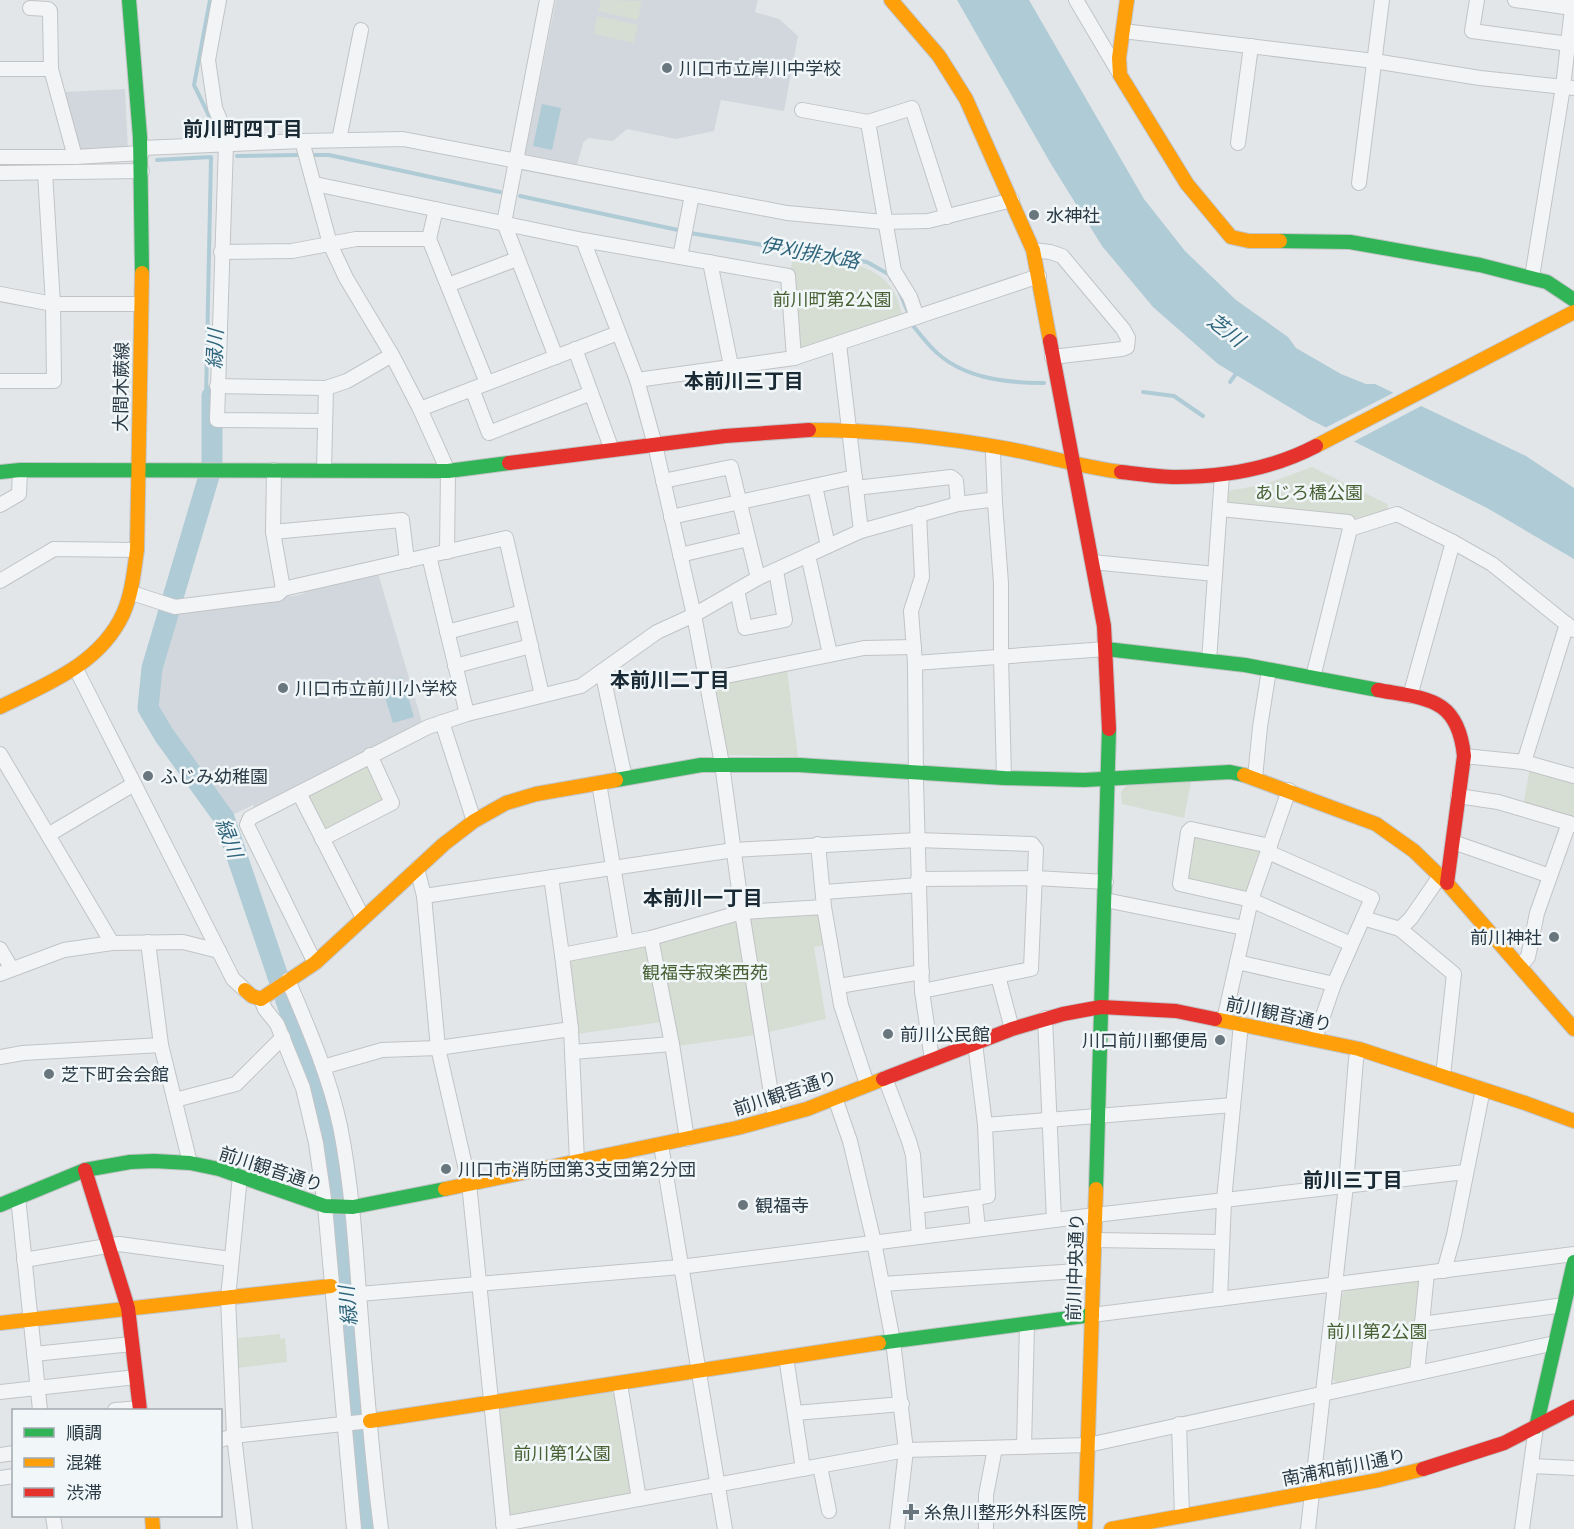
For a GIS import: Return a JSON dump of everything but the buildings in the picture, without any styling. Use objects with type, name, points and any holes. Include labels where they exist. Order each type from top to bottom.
[{"type":"street","name":"大間木蕨線","points":[[0,707],[76,669],[94,657],[109,639],[123,616],[132,593],[137,550],[142,151],[129,0]]},
{"type":"street","points":[[219,0],[208,60],[215,108],[228,144],[221,252],[217,420],[325,421]]},
{"type":"street","points":[[547,0],[504,223],[556,357]]},
{"type":"street","name":"前川中央通り","points":[[891,0],[918,29],[954,78],[981,129],[1033,250],[1092,562],[1106,649],[1109,711],[1106,882],[1085,1529]]},
{"type":"street","points":[[1076,0],[1186,184],[1231,237],[1249,241],[1343,241],[1480,265],[1547,282],[1574,300]]},
{"type":"street","points":[[1120,75],[1119,58],[1127,0]]},
{"type":"street","points":[[1359,183],[1382,0]]},
{"type":"street","points":[[1477,0],[1472,31],[1569,44]]},
{"type":"street","points":[[1515,0],[1572,4],[1569,88],[1532,277]]},
{"type":"street","points":[[30,8],[50,11],[51,69],[75,157]]},
{"type":"street","points":[[339,140],[361,30]]},
{"type":"street","points":[[1124,31],[1374,61],[1480,78],[1569,88]]},
{"type":"street","points":[[1238,143],[1251,46]]},
{"type":"street","points":[[0,69],[51,69]]},
{"type":"street","points":[[802,110],[868,122],[912,108],[947,217]]},
{"type":"street","points":[[868,122],[894,271],[910,297],[917,317]]},
{"type":"street","points":[[0,157],[75,157],[228,144],[305,150],[339,140],[403,139],[787,213],[884,222],[928,221],[1011,200]]},
{"type":"street","points":[[305,150],[330,244],[345,278],[392,355],[448,471],[447,552]]},
{"type":"street","points":[[0,173],[142,171]]},
{"type":"street","points":[[0,381],[54,381],[53,304],[45,173]]},
{"type":"street","points":[[315,184],[584,240],[788,276],[794,358]]},
{"type":"street","points":[[680,257],[692,195]]},
{"type":"street","points":[[436,209],[429,239],[487,383]]},
{"type":"street","points":[[221,252],[292,250],[356,239],[429,239]]},
{"type":"street","points":[[584,240],[637,380],[655,445],[694,615],[722,764],[742,912],[775,1118]]},
{"type":"street","points":[[1033,250],[1062,256],[1128,338],[1126,347],[1122,349],[1052,357]]},
{"type":"street","points":[[448,285],[517,259]]},
{"type":"street","points":[[710,262],[731,366]]},
{"type":"street","points":[[637,380],[794,358],[1039,276]]},
{"type":"street","points":[[0,294],[53,304],[141,304]]},
{"type":"street","points":[[0,472],[20,470],[448,471],[725,436],[799,430],[850,430],[928,436],[1149,476],[1221,475],[1265,466],[1316,446],[1574,312]]},
{"type":"street","points":[[420,409],[618,333]]},
{"type":"street","points":[[839,344],[861,531]]},
{"type":"street","points":[[575,350],[612,450]]},
{"type":"street","points":[[217,387],[326,388],[347,381],[392,355]]},
{"type":"street","points":[[324,470],[326,388]]},
{"type":"street","points":[[472,389],[489,433],[591,393]]},
{"type":"street","points":[[995,447],[993,454],[994,503],[1001,583],[1004,778]]},
{"type":"street","points":[[663,480],[731,467],[758,578]]},
{"type":"street","points":[[0,505],[19,494],[20,470]]},
{"type":"street","points":[[274,470],[273,532],[283,589]]},
{"type":"street","points":[[1209,661],[1221,475]]},
{"type":"street","points":[[671,517],[814,486],[951,477],[956,481],[958,504]]},
{"type":"street","points":[[814,486],[828,546]]},
{"type":"street","points":[[315,963],[248,825],[250,818],[428,727],[467,714],[581,686],[657,632],[694,615],[758,578],[861,531],[958,504],[989,500],[994,503]]},
{"type":"street","points":[[1220,509],[1348,522],[1350,529],[1313,677]]},
{"type":"street","points":[[919,514],[921,577],[911,611],[915,663],[915,773],[921,972],[932,1060]]},
{"type":"street","points":[[1350,529],[1397,514],[1492,564],[1571,627],[1524,762]]},
{"type":"street","points":[[273,532],[402,520],[407,561]]},
{"type":"street","points":[[132,593],[170,605],[278,594],[283,589],[506,538],[542,695]]},
{"type":"street","points":[[680,555],[748,539]]},
{"type":"street","points":[[1410,696],[1453,542]]},
{"type":"street","points":[[0,581],[54,549],[137,550]]},
{"type":"street","points":[[808,555],[830,654]]},
{"type":"street","points":[[429,556],[467,714]]},
{"type":"street","points":[[1092,562],[1215,574]]},
{"type":"street","points":[[737,590],[745,628],[785,620],[776,571]]},
{"type":"street","points":[[447,632],[523,612]]},
{"type":"street","points":[[454,666],[531,646]]},
{"type":"street","points":[[706,680],[867,648],[914,647]]},
{"type":"street","points":[[915,663],[1106,649],[1209,661],[1313,677],[1410,696],[1441,705],[1456,721],[1462,735],[1464,756],[1453,843],[1443,880],[1400,929]]},
{"type":"street","points":[[76,669],[233,979],[252,996],[261,999],[265,1009],[278,1024],[303,1088],[327,1206],[331,1286],[354,1529]]},
{"type":"street","points":[[1255,778],[1269,670]]},
{"type":"street","points":[[602,671],[625,778]]},
{"type":"street","points":[[442,722],[474,821]]},
{"type":"street","points":[[0,754],[112,943]]},
{"type":"street","points":[[322,839],[392,803],[370,755]]},
{"type":"street","points":[[1464,756],[1524,762],[1574,776]]},
{"type":"street","points":[[261,999],[315,963],[417,868],[474,821],[506,803],[536,794],[701,765],[722,764],[799,765],[1004,778],[1108,779],[1230,772],[1289,790],[1376,824],[1414,851],[1443,880],[1574,1029]]},
{"type":"street","points":[[599,783],[626,943]]},
{"type":"street","points":[[48,835],[134,784]]},
{"type":"street","points":[[1224,1020],[1251,900],[1289,790]]},
{"type":"street","points":[[299,793],[363,918]]},
{"type":"street","points":[[1458,796],[1498,802],[1571,824],[1537,913],[1528,957],[1520,966]]},
{"type":"street","points":[[1315,1039],[1334,984],[1372,898],[1269,849],[1191,829],[1188,832],[1180,884],[1251,900],[1351,944]]},
{"type":"street","points":[[424,896],[734,850],[917,840],[1032,844],[1036,849],[1031,969],[922,991]]},
{"type":"street","points":[[1453,843],[1550,876]]},
{"type":"street","points":[[818,844],[824,907],[841,1005],[867,1084]]},
{"type":"street","points":[[417,868],[424,896],[438,1048],[469,1183],[504,1526],[906,1450],[1088,1444],[1555,1343]]},
{"type":"street","points":[[551,877],[571,1029],[577,1161]]},
{"type":"street","points":[[824,892],[919,882],[1035,878],[1106,882]]},
{"type":"street","points":[[1105,900],[1244,928]]},
{"type":"street","points":[[562,955],[651,938],[742,912],[824,907]]},
{"type":"street","points":[[1363,918],[1400,929],[1454,974],[1443,1076]]},
{"type":"street","points":[[651,938],[672,1044],[687,1139]]},
{"type":"street","points":[[148,942],[162,1045],[190,1163]]},
{"type":"street","points":[[0,949],[6,971],[64,950],[112,943],[183,942],[219,951]]},
{"type":"street","points":[[1237,962],[1334,984]]},
{"type":"street","points":[[839,986],[921,972]]},
{"type":"street","points":[[998,976],[1012,1029]]},
{"type":"street","points":[[283,983],[323,1067],[339,1125],[350,1207],[381,1529]]},
{"type":"street","name":"前川観音通り","points":[[0,1205],[85,1170],[130,1162],[190,1163],[240,1176],[327,1206],[350,1207],[661,1145],[775,1118],[807,1109],[1012,1029],[1045,1018],[1101,1007],[1158,1009],[1315,1039],[1443,1076],[1574,1121]]},
{"type":"street","points":[[1045,1018],[1054,1220]]},
{"type":"street","points":[[1220,1299],[1224,1200],[1241,1024]]},
{"type":"street","points":[[323,1067],[382,1050],[438,1048],[571,1029]]},
{"type":"street","points":[[175,1100],[236,1084],[283,1037]]},
{"type":"street","points":[[918,1206],[988,1197],[985,1125],[975,1043]]},
{"type":"street","points":[[573,1052],[672,1044]]},
{"type":"street","points":[[0,1057],[23,1053],[162,1045]]},
{"type":"street","points":[[1308,1529],[1346,1185],[1356,1059],[1359,1050]]},
{"type":"street","points":[[885,1078],[913,1155],[919,1237]]},
{"type":"street","points":[[1444,1271],[1454,1235],[1483,1089]]},
{"type":"street","points":[[835,1098],[850,1141],[874,1242],[893,1341],[906,1450],[897,1529]]},
{"type":"street","points":[[985,1125],[1233,1105]]},
{"type":"street","points":[[661,1145],[724,1529]]},
{"type":"street","points":[[85,1170],[128,1308],[140,1409]]},
{"type":"street","points":[[359,1294],[680,1267],[978,1229],[1465,1172]]},
{"type":"street","points":[[240,1176],[228,1298],[227,1438],[245,1529]]},
{"type":"street","points":[[18,1197],[40,1409]]},
{"type":"street","points":[[975,1200],[978,1229]]},
{"type":"street","points":[[1094,1240],[1221,1242]]},
{"type":"street","points":[[24,1260],[119,1244],[231,1259]]},
{"type":"street","points":[[227,1438],[369,1421],[893,1341],[1574,1254]]},
{"type":"street","points":[[1522,1529],[1536,1427],[1574,1262]]},
{"type":"street","points":[[882,1284],[1094,1270]]},
{"type":"street","points":[[1417,1372],[1428,1273]]},
{"type":"street","points":[[0,1323],[331,1286]]},
{"type":"street","points":[[1421,1324],[1564,1305]]},
{"type":"street","points":[[1024,1447],[1028,1324]]},
{"type":"street","points":[[34,1354],[132,1344]]},
{"type":"street","points":[[786,1357],[803,1469]]},
{"type":"street","points":[[0,1392],[136,1377]]},
{"type":"street","points":[[620,1384],[639,1499]]},
{"type":"street","points":[[795,1413],[902,1404]]},
{"type":"street","name":"南浦和前川通り","points":[[1111,1529],[1161,1524],[1182,1516],[1386,1479],[1428,1468],[1471,1455],[1536,1427],[1574,1407]]},
{"type":"street","points":[[1179,1424],[1182,1516]]},
{"type":"street","points":[[986,1529],[986,1495],[995,1448]]},
{"type":"street","points":[[820,1466],[829,1511]]},
{"type":"street","points":[[1531,1466],[1574,1468]]},
{"type":"shaded area","name":"川口市立岸川中学校","points":[[556,0],[758,0],[755,12],[779,19],[798,36],[784,111],[721,100],[714,131],[676,139],[627,129],[613,141],[588,138],[583,143],[577,165],[525,154]]},
{"type":"shaded area","points":[[125,89],[128,153],[78,154],[63,92]]},
{"type":"shaded area","name":"川口市立前川小学校","points":[[378,573],[422,722],[255,808],[253,805],[228,817],[152,707],[157,670],[174,612],[299,595],[321,586]]},
{"type":"green space","points":[[601,0],[642,1],[638,20],[598,11]]},
{"type":"green space","points":[[597,16],[638,25],[634,43],[594,34]]},
{"type":"green space","name":"前川町第2公園","points":[[793,257],[851,264],[877,274],[887,282],[895,294],[903,317],[803,350],[799,348],[790,272]]},
{"type":"green space","name":"あじろ橋公園","points":[[1312,467],[1387,504],[1388,509],[1351,520],[1227,506],[1228,491],[1266,484]]},
{"type":"green space","points":[[787,670],[798,757],[729,755],[723,750],[713,682]]},
{"type":"green space","points":[[367,763],[388,798],[325,834],[308,800],[309,793]]},
{"type":"green space","points":[[1530,769],[1574,780],[1574,822],[1523,805]]},
{"type":"green space","points":[[1191,782],[1184,818],[1122,804],[1121,792],[1127,785]]},
{"type":"green space","points":[[1194,832],[1262,851],[1248,893],[1188,882],[1185,876]]},
{"type":"green space","points":[[815,911],[820,915],[826,945],[814,947],[826,1019],[765,1033],[748,920],[750,915]]},
{"type":"green space","name":"観福寺寂楽西苑","points":[[735,919],[738,921],[756,1035],[678,1046],[658,945],[660,941]]},
{"type":"green space","points":[[643,944],[647,947],[662,1022],[577,1034],[568,959]]},
{"type":"green space","name":"前川第2公園","points":[[1419,1280],[1423,1285],[1414,1363],[1411,1368],[1337,1384],[1331,1378],[1339,1298],[1346,1290]]},
{"type":"green space","points":[[280,1334],[280,1339],[285,1338],[287,1362],[238,1368],[238,1338]]},
{"type":"green space","name":"前川第1公園","points":[[608,1390],[617,1396],[632,1490],[627,1496],[511,1518],[506,1513],[495,1414],[500,1408]]},
{"type":"water","name":"芝川","points":[[957,0],[1029,0],[1144,199],[1185,251],[1236,300],[1288,337],[1296,348],[1341,374],[1366,384],[1375,384],[1526,456],[1574,488],[1574,559],[1487,508],[1309,419],[1218,364],[1153,307],[1102,246],[1051,164]]},
{"type":"water","points":[[542,104],[561,108],[552,150],[533,146]]},
{"type":"water","points":[[402,677],[414,717],[393,723],[381,684]]},
{"type":"pier","points":[[1397,391],[1425,404],[1351,443],[1323,429]]},
{"type":"waterway","points":[[210,0],[194,85],[220,142]]},
{"type":"waterway","name":"伊刈排水路","points":[[237,156],[297,155]]},
{"type":"waterway","name":"伊刈排水路","points":[[315,155],[329,155],[500,192]]},
{"type":"waterway","points":[[157,160],[211,157],[206,398]]},
{"type":"waterway","name":"伊刈排水路","points":[[520,196],[678,230]]},
{"type":"waterway","name":"伊刈排水路","points":[[690,233],[867,262],[890,275],[891,279]]},
{"type":"waterway","name":"伊刈排水路","points":[[900,293],[907,310]]},
{"type":"waterway","name":"伊刈排水路","points":[[914,327],[943,358],[969,372],[999,380],[1044,383]]},
{"type":"waterway","points":[[1230,382],[1238,371]]},
{"type":"waterway","name":"伊刈排水路","points":[[1143,392],[1174,396],[1203,416]]},
{"type":"waterway","name":"緑川","points":[[212,396],[212,466],[152,668],[148,708],[164,735],[224,818],[311,1067],[326,1119],[338,1198],[367,1529]]},
{"type":"traffic: fast","points":[[129,0],[140,137],[142,273]]},
{"type":"traffic: fast","points":[[1280,241],[1350,242],[1480,265],[1547,282],[1574,300]]},
{"type":"traffic: fast","points":[[0,472],[20,470],[448,471],[509,463]]},
{"type":"traffic: fast","points":[[1106,649],[1245,665],[1378,690]]},
{"type":"traffic: fast","points":[[1096,1189],[1109,729]]},
{"type":"traffic: fast","points":[[616,780],[701,765],[799,765],[1004,778],[1084,780],[1230,772],[1244,775]]},
{"type":"traffic: fast","points":[[0,1205],[85,1170],[130,1162],[154,1161],[190,1163],[219,1169],[325,1206],[353,1207],[445,1189]]},
{"type":"traffic: fast","points":[[1536,1427],[1574,1262]]},
{"type":"traffic: fast","points":[[879,1343],[1092,1315]]},
{"type":"traffic: slow","points":[[891,0],[939,56],[966,99],[1033,250],[1050,341]]},
{"type":"traffic: slow","points":[[1127,0],[1119,58],[1120,75],[1187,184],[1231,237],[1249,241],[1280,241]]},
{"type":"traffic: slow","points":[[0,707],[54,681],[86,659],[113,631],[129,599],[137,550],[142,273]]},
{"type":"traffic: slow","points":[[1316,446],[1574,312]]},
{"type":"traffic: slow","points":[[809,430],[884,433],[959,441],[1121,472]]},
{"type":"traffic: slow","points":[[1244,775],[1376,824],[1414,851],[1447,883],[1574,1029]]},
{"type":"traffic: slow","points":[[245,990],[261,999],[315,963],[444,844],[474,821],[506,803],[536,794],[616,780]]},
{"type":"traffic: slow","points":[[1215,1019],[1359,1049],[1574,1121]]},
{"type":"traffic: slow","points":[[445,1189],[737,1128],[807,1109],[883,1079]]},
{"type":"traffic: slow","points":[[1085,1529],[1096,1189]]},
{"type":"traffic: slow","points":[[0,1323],[331,1286]]},
{"type":"traffic: slow","points":[[370,1421],[879,1343]]},
{"type":"traffic: slow","points":[[1111,1529],[1379,1480],[1423,1469]]},
{"type":"traffic: slow","points":[[152,1517],[153,1529]]},
{"type":"traffic: jam","points":[[1050,341],[1104,626],[1109,729]]},
{"type":"traffic: jam","points":[[509,463],[725,436],[809,430]]},
{"type":"traffic: jam","points":[[1121,472],[1176,477],[1230,473],[1283,460],[1316,446]]},
{"type":"traffic: jam","points":[[1378,690],[1425,699],[1437,704],[1455,722],[1461,737],[1464,756],[1447,883]]},
{"type":"traffic: jam","points":[[883,1079],[1012,1029],[1063,1014],[1101,1007],[1176,1011],[1215,1019]]},
{"type":"traffic: jam","points":[[85,1170],[128,1308],[140,1409]]},
{"type":"traffic: jam","points":[[1423,1469],[1504,1443],[1574,1407]]},
{"type":"place","name":"川口市立岸川中学校","points":[[667,68]]},
{"type":"place","name":"水神社","points":[[1034,215]]},
{"type":"place","name":"川口市立前川小学校","points":[[283,688]]},
{"type":"place","name":"ふじみ幼稚園","points":[[148,776]]},
{"type":"place","name":"前川神社","points":[[1554,937]]},
{"type":"place","name":"前川公民館","points":[[888,1034]]},
{"type":"place","name":"川口前川郵便局","points":[[1220,1040]]},
{"type":"place","name":"芝下町会会館","points":[[49,1074]]},
{"type":"place","name":"川口市消防団第3支団第2分団","points":[[446,1169]]},
{"type":"place","name":"観福寺","points":[[743,1205]]},
{"type":"place","name":"糸魚川整形外科医院","points":[[911,1512]]},
{"type":"district","name":"前川町四丁目","points":[[243,129]]},
{"type":"district","name":"本前川三丁目","points":[[744,381]]},
{"type":"district","name":"本前川二丁目","points":[[670,680]]},
{"type":"district","name":"本前川一丁目","points":[[703,898]]},
{"type":"district","name":"前川三丁目","points":[[1353,1180]]}]
